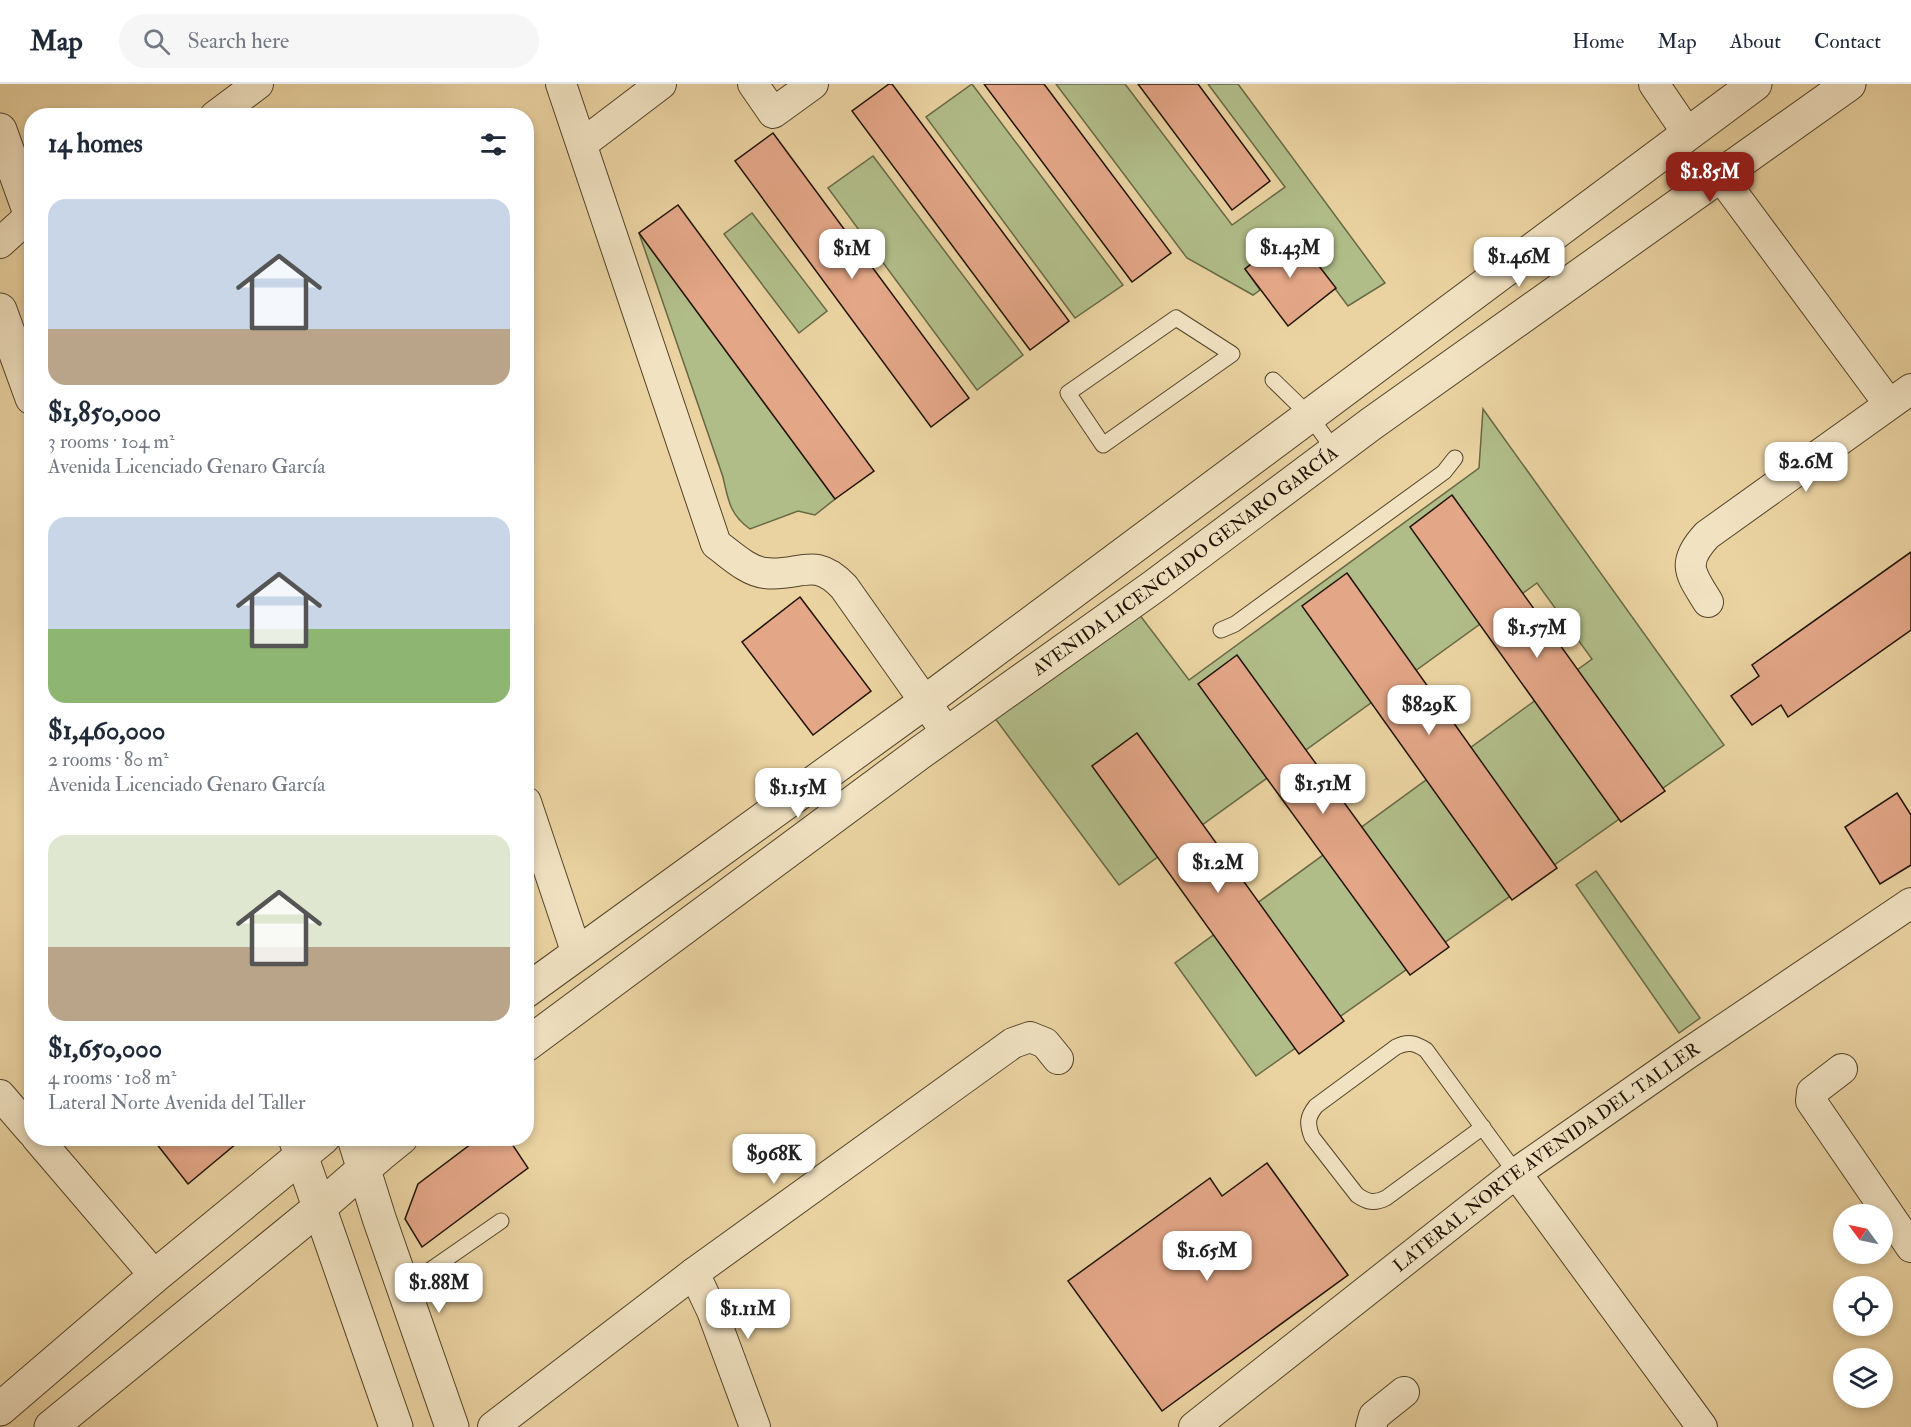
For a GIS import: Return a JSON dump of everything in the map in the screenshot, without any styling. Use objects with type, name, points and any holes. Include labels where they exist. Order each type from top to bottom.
[{"type":"street","points":[[226,108],[258,84]]},
{"type":"street","points":[[561,84],[716,544],[740,562],[763,573],[805,568],[821,570],[833,575],[844,587],[947,733]]},
{"type":"street","points":[[582,144],[661,84]]},
{"type":"street","points":[[753,84],[773,113],[813,84]]},
{"type":"street","points":[[1654,84],[1688,134]]},
{"type":"street","points":[[534,985],[925,702],[1755,84]]},
{"type":"street","name":"AVENIDA LICENCIADO GENARO GARCÍA","points":[[534,1039],[947,733],[1153,587],[1335,451],[1849,84]]},
{"type":"street","points":[[0,130],[24,197]]},
{"type":"street","points":[[1708,602],[1690,573],[1691,559],[1702,540],[1900,396],[1721,177]]},
{"type":"street","points":[[0,243],[24,222]]},
{"type":"street","points":[[1528,254],[1553,295]]},
{"type":"street","points":[[0,310],[24,376]]},
{"type":"street","points":[[766,818],[790,850]]},
{"type":"street","points":[[534,825],[577,954]]},
{"type":"street","name":"LATERAL NORTE AVENIDA DEL TALLER","points":[[1194,1427],[1516,1173],[1911,903]]},
{"type":"street","points":[[493,1427],[694,1273],[1013,1043],[1030,1037],[1045,1043],[1058,1059]]},
{"type":"street","points":[[1842,1069],[1812,1092],[1811,1101],[1911,1247]]},
{"type":"street","points":[[0,1095],[24,1123]]},
{"type":"street","points":[[44,1146],[155,1276]]},
{"type":"street","points":[[0,1409],[305,1146]]},
{"type":"street","points":[[307,1146],[320,1207],[396,1427]]},
{"type":"street","points":[[356,1146],[403,1289],[452,1427]]},
{"type":"street","points":[[51,1427],[391,1146]]},
{"type":"street","points":[[1516,1173],[1702,1427]]},
{"type":"street","points":[[694,1273],[712,1311],[755,1427]]},
{"type":"street","points":[[1371,1427],[1374,1416],[1404,1392]]},
{"type":"lane","points":[[1176,318],[1232,354],[1103,445],[1068,393],[1176,318]]},
{"type":"lane","points":[[1273,380],[1310,415],[1335,451]]},
{"type":"lane","points":[[1221,630],[1235,624],[1444,472],[1455,458]]},
{"type":"lane","points":[[1483,1127],[1376,1203],[1365,1201],[1357,1195],[1312,1137],[1308,1127],[1309,1115],[1316,1106],[1396,1047],[1406,1042],[1417,1044],[1426,1050],[1483,1127],[1516,1173]]},
{"type":"lane","points":[[403,1289],[501,1221]]},
{"type":"green space","points":[[972,84],[1123,285],[1075,318],[926,117]]},
{"type":"green space","points":[[1056,84],[1125,84],[1232,225],[1285,187],[1208,84],[1238,84],[1385,283],[1348,306],[1292,231],[1245,269],[1260,290],[1253,295],[1187,258]]},
{"type":"green space","points":[[873,156],[1023,355],[977,390],[828,188]]},
{"type":"green space","points":[[752,213],[827,311],[799,333],[724,234]]},
{"type":"green space","points":[[639,233],[835,499],[815,515],[798,511],[750,529],[734,512],[728,500],[723,477]]},
{"type":"green space","points":[[1483,409],[1724,745],[1256,1076],[1175,963],[1592,659],[1537,583],[1119,885],[994,717],[1136,610],[1189,680],[1479,468]]},
{"type":"green space","points":[[1596,871],[1700,1018],[1679,1033],[1576,885]]},
{"type":"building","points":[[892,84],[1069,321],[1030,350],[852,111]]},
{"type":"building","points":[[984,84],[1044,84],[1171,253],[1132,282]]},
{"type":"building","points":[[1138,84],[1198,84],[1270,181],[1232,210]]},
{"type":"building","points":[[773,133],[969,398],[931,427],[735,161]]},
{"type":"building","points":[[678,205],[874,471],[835,499],[639,233]]},
{"type":"building","points":[[1292,231],[1336,288],[1288,326],[1245,269]]},
{"type":"building","points":[[1452,495],[1665,791],[1621,822],[1410,527]]},
{"type":"building","points":[[1911,552],[1911,630],[1788,717],[1781,705],[1752,725],[1731,696],[1759,676],[1752,665]]},
{"type":"building","points":[[1347,573],[1557,868],[1512,900],[1302,606]]},
{"type":"building","points":[[800,597],[871,691],[813,735],[742,642]]},
{"type":"building","points":[[1237,655],[1449,947],[1410,975],[1198,684]]},
{"type":"building","points":[[1137,733],[1344,1021],[1299,1054],[1092,766]]},
{"type":"building","points":[[1897,793],[1911,815],[1911,865],[1880,884],[1845,827]]},
{"type":"building","points":[[158,1146],[233,1146],[188,1184]]},
{"type":"building","points":[[468,1146],[513,1146],[528,1168],[422,1247],[405,1219],[418,1184]]},
{"type":"building","points":[[1267,1163],[1348,1275],[1162,1411],[1068,1281],[1210,1178],[1222,1196]]}]
